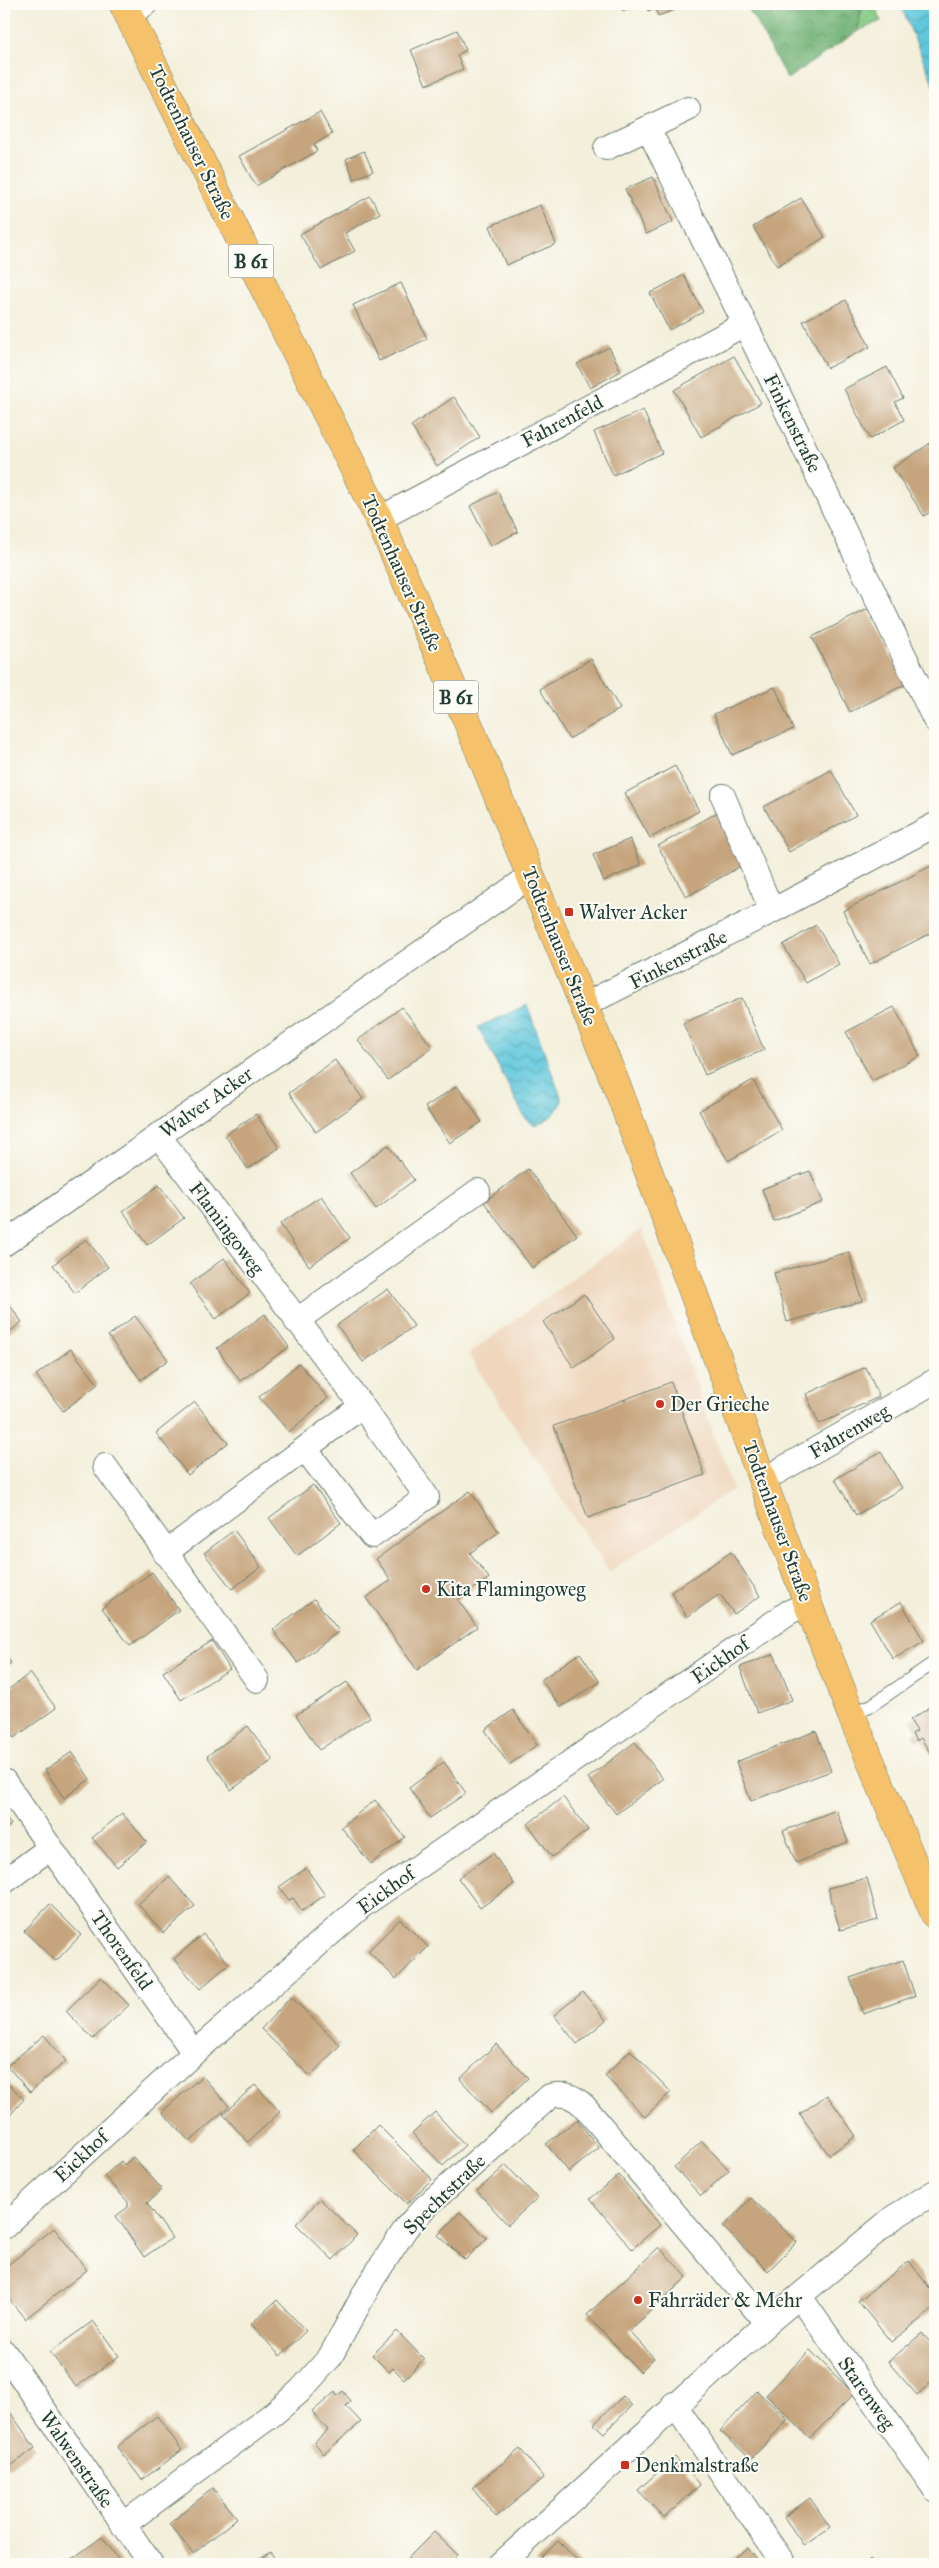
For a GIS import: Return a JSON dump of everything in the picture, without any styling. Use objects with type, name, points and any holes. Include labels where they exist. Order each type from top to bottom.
[{"type":"main road","name":"Todtenhauser Straße","points":[[132,8],[379,519],[532,875],[693,1287],[808,1604],[851,1714],[935,1915]]},
{"type":"street","points":[[606,148],[688,109]]},
{"type":"street","name":"Finkenstraße","points":[[648,128],[745,324],[935,720]]},
{"type":"street","name":"Fahrenfeld","points":[[379,519],[745,324]]},
{"type":"street","points":[[723,796],[772,911]]},
{"type":"street","name":"Finkenstraße","points":[[584,1005],[772,911],[935,825]]},
{"type":"street","name":"Walver Acker","points":[[4,1244],[532,875]]},
{"type":"street","name":"Flamingoweg","points":[[158,1135],[296,1321],[362,1406],[427,1497],[372,1536],[305,1449]]},
{"type":"street","points":[[296,1321],[478,1191]]},
{"type":"street","name":"Fahrenweg","points":[[762,1480],[935,1381]]},
{"type":"street","points":[[165,1553],[362,1406]]},
{"type":"street","points":[[105,1466],[257,1680]]},
{"type":"street","name":"Eickhof","points":[[4,2227],[194,2053],[363,1905],[789,1612],[808,1604]]},
{"type":"street","name":"Thorenfeld","points":[[4,1782],[194,2053]]},
{"type":"street","points":[[4,1882],[51,1847]]},
{"type":"street","name":"Spechtstraße","points":[[123,2525],[273,2414],[300,2391],[330,2357],[372,2280],[406,2228],[422,2209],[550,2096],[562,2094],[574,2096],[584,2106],[767,2323]]},
{"type":"street","points":[[501,2564],[674,2404],[767,2323],[894,2217],[935,2192]]},
{"type":"street","name":"Starenweg","points":[[800,2297],[935,2489]]},
{"type":"street","name":"Walwenstraße","points":[[4,2352],[151,2564]]},
{"type":"street","points":[[674,2404],[784,2564]]},
{"type":"lane","points":[[851,1714],[872,1705],[935,1662]]},
{"type":"shaded area","points":[[642,1229],[733,1489],[609,1572],[468,1354]]},
{"type":"green space","points":[[746,4],[862,4],[858,31],[787,79]]},
{"type":"green space","points":[[862,4],[874,4],[881,21],[858,31]]},
{"type":"water","points":[[900,4],[935,4],[935,88]]},
{"type":"water","points":[[527,1005],[562,1100],[557,1110],[551,1116],[534,1125],[525,1118],[478,1027]]},
{"type":"building","points":[[621,4],[641,4],[624,11]]},
{"type":"building","points":[[645,4],[672,4],[674,10],[658,16],[655,8],[648,11]]},
{"type":"building","points":[[457,30],[466,50],[457,55],[463,69],[426,85],[411,50]]},
{"type":"building","points":[[320,112],[332,134],[314,144],[317,151],[256,186],[239,156]]},
{"type":"building","points":[[364,151],[373,171],[354,179],[346,159]]},
{"type":"building","points":[[653,177],[673,222],[646,234],[625,189]]},
{"type":"building","points":[[370,196],[380,213],[345,233],[355,251],[321,270],[300,234]]},
{"type":"building","points":[[801,198],[825,237],[777,266],[753,227]]},
{"type":"building","points":[[540,205],[556,244],[506,265],[490,226]]},
{"type":"building","points":[[684,275],[703,312],[669,330],[650,293]]},
{"type":"building","points":[[401,283],[427,339],[379,361],[353,305]]},
{"type":"building","points":[[846,300],[870,347],[827,368],[803,321]]},
{"type":"building","points":[[609,347],[621,371],[590,388],[577,364]]},
{"type":"building","points":[[734,356],[761,403],[701,437],[674,390]]},
{"type":"building","points":[[887,367],[903,398],[895,402],[904,420],[870,439],[844,389]]},
{"type":"building","points":[[454,397],[480,437],[437,466],[411,426]]},
{"type":"building","points":[[643,410],[662,453],[613,475],[594,432]]},
{"type":"building","points":[[935,440],[935,509],[924,516],[893,468]]},
{"type":"building","points":[[498,492],[518,532],[490,546],[470,506]]},
{"type":"building","points":[[935,572],[935,585],[929,576]]},
{"type":"building","points":[[868,609],[906,684],[850,712],[812,637]]},
{"type":"building","points":[[591,659],[620,709],[569,739],[540,689]]},
{"type":"building","points":[[775,687],[793,729],[732,755],[714,714]]},
{"type":"building","points":[[675,766],[699,811],[650,838],[625,793]]},
{"type":"building","points":[[831,770],[856,815],[789,852],[764,807]]},
{"type":"building","points":[[720,811],[748,862],[686,897],[658,846]]},
{"type":"building","points":[[630,839],[641,865],[604,881],[593,855]]},
{"type":"building","points":[[935,864],[935,931],[870,964],[843,911]]},
{"type":"building","points":[[816,925],[839,964],[806,983],[783,945]]},
{"type":"building","points":[[742,998],[764,1050],[705,1075],[683,1023]]},
{"type":"building","points":[[402,1007],[432,1047],[388,1080],[358,1040]]},
{"type":"building","points":[[894,1007],[920,1056],[872,1081],[846,1032]]},
{"type":"building","points":[[335,1060],[363,1099],[316,1132],[289,1093]]},
{"type":"building","points":[[753,1080],[782,1130],[728,1161],[699,1111]]},
{"type":"building","points":[[457,1086],[482,1122],[450,1143],[425,1107]]},
{"type":"building","points":[[256,1114],[279,1148],[248,1169],[225,1135]]},
{"type":"building","points":[[388,1145],[414,1180],[376,1209],[350,1173]]},
{"type":"building","points":[[528,1169],[577,1235],[532,1268],[484,1202]]},
{"type":"building","points":[[810,1171],[823,1202],[774,1221],[762,1189]]},
{"type":"building","points":[[159,1185],[184,1218],[147,1245],[123,1211]]},
{"type":"building","points":[[321,1196],[350,1238],[309,1266],[280,1224]]},
{"type":"building","points":[[86,1239],[108,1267],[75,1293],[53,1265]]},
{"type":"building","points":[[849,1252],[862,1301],[787,1322],[774,1273]]},
{"type":"building","points":[[224,1258],[250,1293],[216,1319],[190,1284]]},
{"type":"building","points":[[388,1289],[414,1326],[363,1362],[337,1325]]},
{"type":"building","points":[[584,1294],[615,1339],[574,1368],[543,1322]]},
{"type":"building","points":[[4,1297],[22,1322],[4,1336]]},
{"type":"building","points":[[265,1314],[289,1347],[240,1381],[217,1348]]},
{"type":"building","points":[[135,1316],[168,1360],[141,1380],[108,1336]]},
{"type":"building","points":[[71,1349],[98,1384],[63,1411],[36,1375]]},
{"type":"building","points":[[299,1363],[328,1398],[289,1432],[259,1397]]},
{"type":"building","points":[[866,1367],[879,1397],[819,1424],[806,1394]]},
{"type":"building","points":[[671,1382],[705,1475],[588,1518],[554,1426]]},
{"type":"building","points":[[195,1402],[228,1443],[188,1475],[156,1433]]},
{"type":"building","points":[[881,1452],[902,1488],[856,1515],[835,1479]]},
{"type":"building","points":[[313,1485],[341,1523],[297,1556],[269,1518]]},
{"type":"building","name":"Kita Flamingoweg","points":[[470,1491],[499,1532],[470,1553],[489,1578],[458,1600],[477,1627],[417,1670],[366,1598],[391,1580],[376,1559]]},
{"type":"building","points":[[234,1530],[261,1567],[232,1589],[204,1553]]},
{"type":"building","points":[[731,1552],[760,1596],[734,1614],[720,1594],[687,1617],[671,1592]]},
{"type":"building","points":[[152,1572],[179,1610],[130,1646],[102,1608]]},
{"type":"building","points":[[314,1599],[339,1631],[298,1663],[273,1630]]},
{"type":"building","points":[[901,1602],[924,1641],[893,1659],[870,1620]]},
{"type":"building","points":[[212,1641],[230,1669],[181,1700],[163,1672]]},
{"type":"building","points":[[4,1653],[11,1663],[4,1669]]},
{"type":"building","points":[[580,1653],[600,1682],[561,1707],[541,1680]]},
{"type":"building","points":[[774,1654],[792,1700],[757,1713],[740,1667]]},
{"type":"building","points":[[30,1673],[56,1708],[14,1738],[4,1725],[4,1693]]},
{"type":"building","points":[[347,1682],[370,1717],[319,1750],[296,1715]]},
{"type":"building","points":[[935,1704],[935,1761],[921,1738],[916,1741],[912,1734],[917,1731],[910,1720]]},
{"type":"building","points":[[513,1710],[537,1745],[509,1765],[485,1730]]},
{"type":"building","points":[[248,1726],[273,1760],[231,1790],[207,1756]]},
{"type":"building","points":[[816,1731],[831,1771],[751,1801],[736,1762]]},
{"type":"building","points":[[635,1742],[663,1779],[616,1814],[588,1778]]},
{"type":"building","points":[[72,1752],[90,1779],[64,1798],[45,1770]]},
{"type":"building","points":[[444,1762],[466,1793],[430,1818],[409,1788]]},
{"type":"building","points":[[563,1797],[588,1830],[552,1857],[528,1824]]},
{"type":"building","points":[[375,1800],[405,1837],[371,1864],[341,1827]]},
{"type":"building","points":[[836,1810],[848,1842],[796,1863],[783,1831]]},
{"type":"building","points":[[122,1813],[147,1842],[117,1867],[92,1838]]},
{"type":"building","points":[[4,1815],[11,1825],[4,1830]]},
{"type":"building","points":[[493,1853],[514,1884],[480,1908],[458,1878]]},
{"type":"building","points":[[306,1868],[325,1895],[302,1911],[293,1898],[289,1900],[279,1887]]},
{"type":"building","points":[[169,1877],[195,1906],[163,1933],[138,1904]]},
{"type":"building","points":[[867,1878],[878,1920],[840,1930],[828,1888]]},
{"type":"building","points":[[50,1904],[81,1935],[56,1961],[24,1931]]},
{"type":"building","points":[[400,1919],[428,1947],[396,1979],[368,1951]]},
{"type":"building","points":[[203,1934],[229,1964],[200,1989],[174,1959]]},
{"type":"building","points":[[903,1960],[915,1996],[863,2014],[850,1978]]},
{"type":"building","points":[[101,1977],[129,2005],[93,2039],[66,2011]]},
{"type":"building","points":[[583,1992],[606,2020],[577,2044],[554,2015]]},
{"type":"building","points":[[291,1997],[340,2045],[310,2076],[261,2029]]},
{"type":"building","points":[[44,2035],[66,2061],[30,2092],[7,2066]]},
{"type":"building","points":[[496,2044],[528,2078],[491,2113],[460,2079]]},
{"type":"building","points":[[630,2050],[671,2092],[645,2117],[605,2076]]},
{"type":"building","points":[[202,2076],[229,2106],[190,2142],[162,2112]]},
{"type":"building","points":[[4,2080],[24,2099],[4,2122]]},
{"type":"building","points":[[255,2085],[280,2112],[248,2142],[223,2114]]},
{"type":"building","points":[[827,2095],[856,2136],[829,2155],[800,2114]]},
{"type":"building","points":[[435,2112],[465,2145],[443,2166],[412,2133]]},
{"type":"building","points":[[577,2120],[599,2148],[569,2172],[546,2144]]},
{"type":"building","points":[[378,2125],[432,2179],[407,2204],[353,2150]]},
{"type":"building","points":[[702,2141],[729,2170],[701,2196],[674,2167]]},
{"type":"building","points":[[133,2157],[162,2189],[147,2203],[172,2238],[144,2257],[116,2216],[128,2207],[128,2202],[104,2176],[121,2161],[124,2165]]},
{"type":"building","points":[[506,2165],[537,2198],[508,2225],[477,2191]]},
{"type":"building","points":[[619,2175],[660,2225],[632,2249],[590,2199]]},
{"type":"building","points":[[751,2198],[797,2242],[768,2271],[723,2227]]},
{"type":"building","points":[[320,2199],[357,2235],[333,2260],[296,2224]]},
{"type":"building","points":[[460,2212],[487,2238],[465,2260],[438,2235]]},
{"type":"building","points":[[54,2228],[87,2270],[25,2319],[4,2293],[4,2268]]},
{"type":"building","points":[[659,2247],[687,2277],[629,2331],[654,2358],[640,2372],[587,2315]]},
{"type":"building","points":[[909,2261],[935,2295],[935,2308],[891,2342],[858,2301]]},
{"type":"building","points":[[277,2300],[306,2331],[280,2356],[251,2324]]},
{"type":"building","points":[[93,2321],[119,2356],[76,2387],[50,2352]]},
{"type":"building","points":[[397,2331],[424,2359],[404,2379],[393,2368],[389,2372],[372,2355]]},
{"type":"building","points":[[922,2333],[935,2348],[935,2379],[917,2395],[888,2362]]},
{"type":"building","points":[[810,2350],[854,2394],[810,2438],[766,2395]]},
{"type":"building","points":[[343,2391],[351,2401],[346,2406],[361,2422],[324,2454],[314,2442],[328,2430],[312,2412],[335,2392],[337,2396]]},
{"type":"building","points":[[757,2391],[788,2420],[751,2459],[720,2431]]},
{"type":"building","points":[[623,2396],[632,2406],[604,2433],[594,2424]]},
{"type":"building","points":[[8,2409],[35,2448],[4,2471],[4,2412]]},
{"type":"building","points":[[157,2416],[182,2450],[142,2480],[117,2447]]},
{"type":"building","points":[[520,2449],[544,2478],[496,2517],[472,2488]]},
{"type":"building","points":[[675,2457],[700,2485],[664,2518],[638,2490]]},
{"type":"building","points":[[213,2488],[237,2518],[193,2554],[169,2524]]},
{"type":"building","points":[[810,2498],[830,2527],[804,2546],[784,2517]]},
{"type":"building","points":[[434,2532],[458,2555],[449,2564],[402,2564]]},
{"type":"building","points":[[102,2537],[122,2564],[65,2564]]},
{"type":"building","points":[[558,2541],[581,2564],[535,2564]]},
{"type":"building","points":[[748,2548],[760,2564],[726,2564]]},
{"type":"building","points":[[270,2552],[279,2564],[253,2564]]},
{"type":"building","points":[[870,2559],[876,2564],[865,2564]]},
{"type":"place","name":"Walver Acker","points":[[569,912]]},
{"type":"place","name":"Der Grieche","points":[[660,1404]]},
{"type":"place","name":"Kita Flamingoweg","points":[[426,1589]]},
{"type":"place","name":"Fahrräder & Mehr","points":[[638,2300]]},
{"type":"place","name":"Denkmalstraße","points":[[625,2465]]}]
